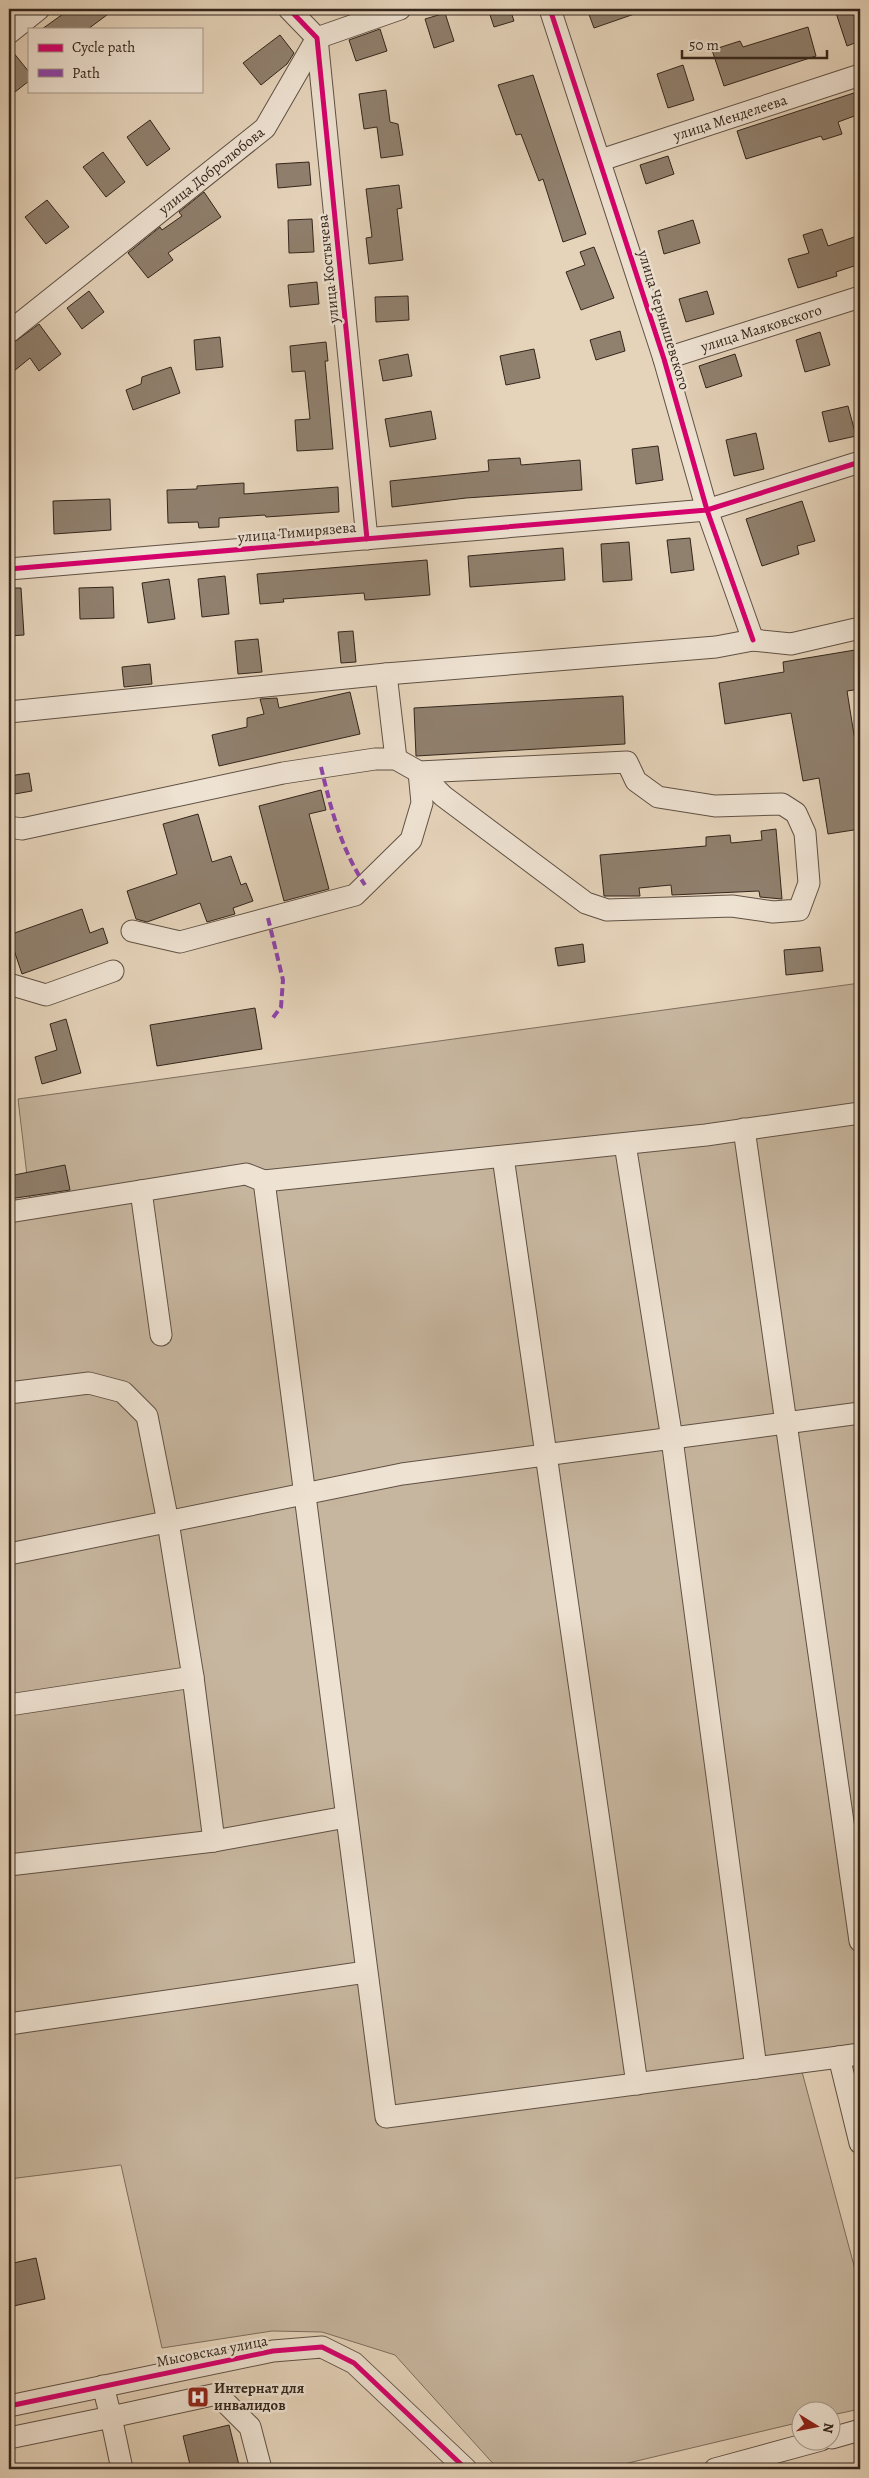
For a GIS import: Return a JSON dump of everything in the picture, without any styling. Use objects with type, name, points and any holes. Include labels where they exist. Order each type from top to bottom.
[{"type":"street","points":[[9,33],[39,9]]},
{"type":"street","points":[[289,9],[317,38],[400,9]]},
{"type":"street","name":"улица Чернышевского","points":[[550,9],[601,160],[664,359],[707,510],[753,640]]},
{"type":"street","name":"улица Добролюбова","points":[[9,332],[265,128],[317,38]]},
{"type":"street","name":"улица Костычева","points":[[317,38],[367,539]]},
{"type":"street","name":"улица Менделеева","points":[[601,160],[860,75]]},
{"type":"street","name":"улица Маяковского","points":[[664,359],[860,297]]},
{"type":"street","name":"улица Тимирязева","points":[[9,569],[707,510],[860,462]]},
{"type":"street","points":[[9,712],[386,674],[716,648],[753,640],[791,644],[860,628]]},
{"type":"street","points":[[386,674],[396,759]]},
{"type":"street","points":[[9,828],[22,829],[283,773],[374,758],[396,759],[418,772],[443,796],[586,903],[607,910],[732,906],[773,912],[799,910],[810,883],[805,833],[796,813],[782,804],[715,806],[658,796],[636,781],[627,762],[418,772]]},
{"type":"street","points":[[132,930],[180,942],[355,895],[412,840],[422,803],[418,772]]},
{"type":"street","points":[[9,984],[46,995],[113,971]]},
{"type":"street","points":[[11,1212],[246,1174],[264,1181],[625,1144],[860,1114]]},
{"type":"street","points":[[744,1130],[860,1942]]},
{"type":"street","points":[[625,1144],[672,1439],[756,2068]]},
{"type":"street","points":[[503,1157],[637,2084]]},
{"type":"street","points":[[264,1181],[386,2117],[860,2054]]},
{"type":"street","points":[[141,1191],[161,1335]]},
{"type":"street","points":[[9,1393],[89,1383],[123,1392],[148,1416],[168,1522],[193,1677],[214,1841]]},
{"type":"street","points":[[9,1554],[402,1474],[860,1413]]},
{"type":"street","points":[[9,1705],[193,1677]]},
{"type":"street","points":[[9,1865],[214,1841],[346,1817]]},
{"type":"street","points":[[9,2024],[366,1972]]},
{"type":"street","points":[[839,2057],[860,2143]]},
{"type":"street","name":"Мысовская улица","points":[[9,2406],[273,2351],[322,2346],[354,2363],[466,2469]]},
{"type":"street","points":[[103,2386],[122,2469]]},
{"type":"street","points":[[9,2438],[217,2394],[250,2427],[261,2469]]},
{"type":"street","points":[[842,2435],[860,2430]]},
{"type":"street","points":[[715,2469],[749,2465],[792,2450]]},
{"type":"shaded area","points":[[860,983],[860,2060],[801,2068],[860,2288],[860,2409],[842,2413],[842,2400],[792,2400],[792,2424],[603,2469],[498,2469],[395,2355],[322,2332],[272,2331],[162,2348],[121,2165],[9,2179],[9,1221],[32,1218],[18,1099]]},
{"type":"building","points":[[70,9],[115,9],[89,28],[43,28]]},
{"type":"building","points":[[488,9],[510,9],[514,21],[494,27]]},
{"type":"building","points":[[587,9],[643,9],[643,11],[594,28]]},
{"type":"building","points":[[850,9],[860,9],[860,41],[847,46],[836,13]]},
{"type":"building","points":[[445,13],[454,41],[434,48],[425,19]]},
{"type":"building","points":[[808,27],[816,56],[724,86],[712,50],[740,41],[743,47]]},
{"type":"building","points":[[380,29],[387,51],[356,61],[349,40]]},
{"type":"building","points":[[280,35],[294,53],[287,64],[261,85],[243,63]]},
{"type":"building","points":[[9,47],[28,71],[28,82],[15,92],[9,84]]},
{"type":"building","points":[[683,65],[694,100],[668,108],[657,74]]},
{"type":"building","points":[[533,75],[586,234],[563,242],[543,179],[539,181],[521,134],[516,135],[498,85]]},
{"type":"building","points":[[386,90],[390,122],[398,124],[403,155],[381,158],[377,127],[364,129],[359,94]]},
{"type":"building","points":[[857,92],[860,114],[838,122],[842,134],[823,140],[821,136],[746,159],[737,131]]},
{"type":"building","points":[[150,120],[170,149],[147,166],[127,137]]},
{"type":"building","points":[[103,152],[125,182],[106,197],[83,167]]},
{"type":"building","points":[[668,156],[674,174],[646,184],[640,165]]},
{"type":"building","points":[[309,162],[311,185],[278,188],[276,164]]},
{"type":"building","points":[[399,185],[402,208],[397,209],[403,260],[369,264],[366,238],[372,237],[366,189]]},
{"type":"building","points":[[204,192],[221,217],[168,253],[173,260],[148,278],[128,253],[160,227],[162,230],[182,216],[179,212]]},
{"type":"building","points":[[47,200],[69,227],[46,244],[25,217]]},
{"type":"building","points":[[312,219],[314,252],[289,253],[288,220]]},
{"type":"building","points":[[693,220],[700,243],[664,254],[658,231]]},
{"type":"building","points":[[822,229],[828,246],[860,235],[860,264],[836,272],[837,276],[798,288],[788,259],[809,253],[803,235]]},
{"type":"building","points":[[594,247],[614,298],[581,310],[566,272],[585,265],[580,252]]},
{"type":"building","points":[[317,282],[319,304],[290,307],[288,285]]},
{"type":"building","points":[[89,291],[104,312],[82,329],[67,308]]},
{"type":"building","points":[[707,291],[714,314],[686,322],[679,299]]},
{"type":"building","points":[[408,296],[409,320],[376,322],[375,297]]},
{"type":"building","points":[[39,324],[61,354],[39,371],[30,358],[9,375],[9,346]]},
{"type":"building","points":[[620,331],[625,351],[596,360],[590,340]]},
{"type":"building","points":[[820,332],[830,365],[805,372],[796,340]]},
{"type":"building","points":[[220,337],[223,367],[196,370],[194,340]]},
{"type":"building","points":[[326,342],[328,361],[325,361],[333,449],[297,451],[295,420],[310,419],[305,371],[292,372],[290,346]]},
{"type":"building","points":[[534,349],[540,378],[506,385],[500,356]]},
{"type":"building","points":[[408,354],[412,376],[383,381],[379,360]]},
{"type":"building","points":[[735,354],[742,376],[706,388],[699,366]]},
{"type":"building","points":[[171,367],[180,393],[133,410],[126,390],[141,384],[142,377]]},
{"type":"building","points":[[848,406],[856,436],[829,442],[822,412]]},
{"type":"building","points":[[431,411],[436,439],[390,447],[385,419]]},
{"type":"building","points":[[756,433],[764,469],[734,476],[726,440]]},
{"type":"building","points":[[658,446],[663,480],[636,484],[632,449]]},
{"type":"building","points":[[520,458],[521,465],[580,460],[582,490],[466,498],[392,507],[390,481],[489,471],[488,460]]},
{"type":"building","points":[[244,483],[244,494],[338,487],[339,512],[219,518],[219,527],[199,528],[198,522],[168,523],[167,490],[197,489],[197,486]]},
{"type":"building","points":[[110,499],[111,530],[54,534],[53,501]]},
{"type":"building","points":[[802,501],[815,541],[797,546],[799,554],[762,566],[746,519]]},
{"type":"building","points":[[690,538],[694,570],[671,573],[667,540]]},
{"type":"building","points":[[629,542],[632,580],[603,582],[601,544]]},
{"type":"building","points":[[563,548],[565,580],[470,587],[468,556]]},
{"type":"building","points":[[427,560],[430,595],[365,600],[364,593],[283,599],[284,602],[260,604],[257,574]]},
{"type":"building","points":[[225,576],[229,614],[202,617],[198,579]]},
{"type":"building","points":[[169,579],[175,619],[148,623],[142,583]]},
{"type":"building","points":[[113,587],[114,618],[80,619],[79,588]]},
{"type":"building","points":[[9,588],[21,588],[24,635],[9,636]]},
{"type":"building","points":[[353,631],[356,662],[341,663],[338,632]]},
{"type":"building","points":[[258,639],[262,672],[238,674],[235,641]]},
{"type":"building","points":[[855,650],[860,689],[847,691],[860,772],[860,829],[828,834],[819,778],[803,781],[791,713],[725,724],[719,683],[784,672],[783,662]]},
{"type":"building","points":[[150,664],[152,684],[124,687],[122,667]]},
{"type":"building","points":[[350,692],[360,734],[219,766],[212,735],[247,727],[247,718],[264,714],[260,699],[277,698],[279,708]]},
{"type":"building","points":[[623,696],[625,744],[416,756],[414,708]]},
{"type":"building","points":[[29,773],[32,791],[9,795],[9,776]]},
{"type":"building","points":[[321,790],[326,810],[309,814],[329,889],[284,901],[259,806]]},
{"type":"building","points":[[198,814],[212,862],[231,856],[241,885],[246,883],[253,901],[233,908],[235,914],[207,922],[200,903],[147,922],[136,919],[127,891],[177,874],[163,824]]},
{"type":"building","points":[[776,829],[782,899],[760,897],[759,891],[672,895],[671,885],[639,888],[640,896],[604,896],[600,855],[706,846],[706,837],[730,835],[731,843],[762,840],[761,831]]},
{"type":"building","points":[[82,909],[90,933],[103,928],[108,943],[22,974],[9,935]]},
{"type":"building","points":[[583,944],[585,962],[558,966],[555,948]]},
{"type":"building","points":[[820,947],[823,971],[786,975],[784,950]]},
{"type":"building","points":[[255,1008],[262,1049],[157,1066],[150,1025]]},
{"type":"building","points":[[66,1019],[81,1073],[42,1084],[35,1057],[57,1050],[50,1024]]},
{"type":"building","points":[[65,1165],[70,1190],[9,1199],[9,1176]]},
{"type":"building","points":[[36,2258],[45,2299],[9,2307],[9,2264]]},
{"type":"building","points":[[229,2425],[240,2469],[191,2469],[183,2436]]},
{"type":"marked path","points":[[321,767],[343,843],[365,885]]},
{"type":"marked path","points":[[268,918],[283,980],[281,1007],[272,1019]]},
{"type":"cycle path","points":[[289,9],[317,38],[367,539]]},
{"type":"cycle path","points":[[550,9],[664,359],[707,510],[753,640]]},
{"type":"cycle path","points":[[9,569],[707,510],[860,462]]},
{"type":"cycle path","points":[[9,2406],[273,2351],[322,2347],[354,2363],[466,2469]]},
{"type":"place","name":"Интернат для инвалидов","points":[[198,2397]]}]
